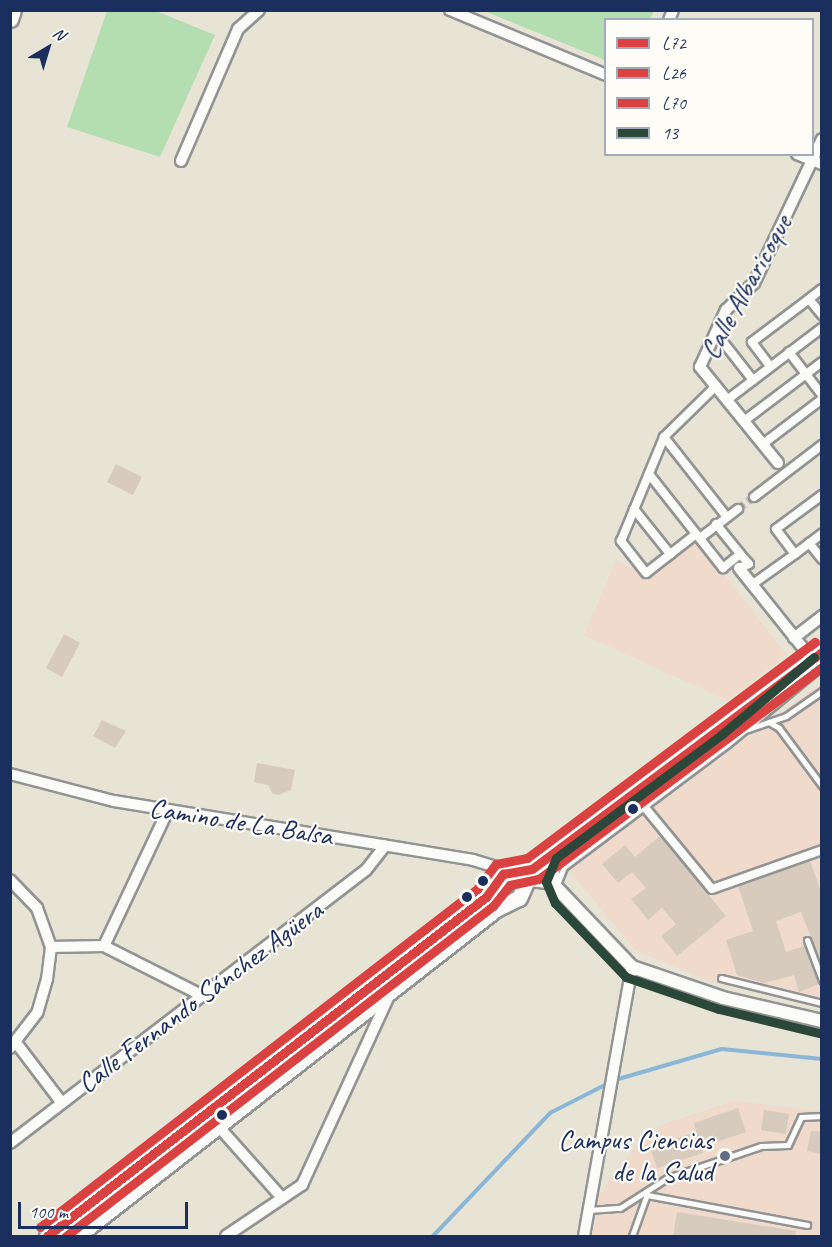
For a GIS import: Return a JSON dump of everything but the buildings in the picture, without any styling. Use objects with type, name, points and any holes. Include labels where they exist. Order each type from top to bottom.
[{"type":"main road","points":[[10,19],[13,10]]},
{"type":"main road","points":[[77,1236],[219,1128],[392,990],[566,843],[818,659]]},
{"type":"main road","points":[[496,884],[501,897],[521,881]]},
{"type":"main road","points":[[47,1236],[226,1100],[496,884],[521,881]]},
{"type":"main road","points":[[219,1128],[226,1100]]},
{"type":"main road","points":[[191,1126],[219,1128]]},
{"type":"street","points":[[181,161],[238,29],[259,10]]},
{"type":"street","points":[[450,10],[604,74]]},
{"type":"street","name":"Calle Albaricoque","points":[[778,463],[700,367],[726,310],[754,283],[817,162],[822,139]]},
{"type":"street","points":[[802,156],[817,162]]},
{"type":"street","points":[[770,366],[752,342],[822,289]]},
{"type":"street","points":[[809,298],[822,315]]},
{"type":"street","points":[[727,400],[822,328]]},
{"type":"street","points":[[716,333],[753,380]]},
{"type":"street","points":[[763,444],[822,397],[789,352]]},
{"type":"street","points":[[744,421],[822,362]]},
{"type":"street","points":[[716,386],[664,437],[621,541],[646,573],[670,554],[738,509]]},
{"type":"street","points":[[664,437],[727,517]]},
{"type":"street","points":[[754,497],[822,445]]},
{"type":"street","points":[[649,474],[723,568],[740,554]]},
{"type":"street","points":[[795,554],[776,529],[822,495]]},
{"type":"street","points":[[634,509],[670,554]]},
{"type":"street","points":[[716,524],[749,564],[739,568],[794,638],[818,659]]},
{"type":"street","points":[[753,584],[822,534]]},
{"type":"street","points":[[809,543],[822,559]]},
{"type":"street","points":[[794,638],[822,616]]},
{"type":"street","name":"Camino de La Balsa","points":[[10,774],[103,799],[473,860],[521,881]]},
{"type":"street","points":[[104,946],[168,810]]},
{"type":"street","points":[[647,810],[712,889],[822,850]]},
{"type":"street","points":[[555,888],[555,866],[566,843]]},
{"type":"street","name":"Calle Fernando Sánchez Agüera","points":[[10,1143],[366,870],[385,846]]},
{"type":"street","points":[[473,860],[496,884]]},
{"type":"street","points":[[10,880],[37,908],[51,947],[47,979],[37,1013],[14,1046],[62,1103]]},
{"type":"street","points":[[521,881],[555,888],[632,967],[723,998],[822,1021]]},
{"type":"street","points":[[51,947],[104,946],[202,996]]},
{"type":"street","points":[[585,1236],[610,1106],[632,967]]},
{"type":"street","points":[[226,1236],[302,1185],[392,990]]},
{"type":"street","points":[[219,1128],[282,1198]]},
{"type":"lane","points":[[555,888],[564,867],[745,729],[818,659]]},
{"type":"lane","points":[[675,763],[745,729],[785,716],[822,691]]},
{"type":"lane","points":[[806,702],[822,697]]},
{"type":"lane","points":[[779,728],[785,716]]},
{"type":"lane","points":[[768,721],[779,728],[822,786]]},
{"type":"lane","points":[[807,940],[822,980]]},
{"type":"lane","points":[[721,978],[822,1004]]},
{"type":"lane","points":[[589,1210],[620,1208],[650,1187],[761,1146],[788,1145],[801,1117],[822,1116]]},
{"type":"lane","points":[[632,1236],[650,1187]]},
{"type":"lane","points":[[647,1195],[807,1225]]},
{"type":"shaded area","points":[[696,539],[787,655],[727,700],[584,635],[616,561],[652,575]]},
{"type":"shaded area","points":[[821,683],[821,1006],[706,980],[635,950],[569,870]]},
{"type":"shaded area","name":"Campus Ciencias de la Salud","points":[[733,1101],[821,1111],[821,1236],[593,1236],[599,1195],[640,1140],[664,1124]]},
{"type":"green space","points":[[107,11],[156,11],[215,35],[160,157],[67,127]]},
{"type":"green space","points":[[484,11],[654,11],[650,18],[604,18],[604,60]]},
{"type":"waterway","points":[[615,1080],[722,1049],[822,1059]]},
{"type":"waterway","points":[[433,1236],[550,1113],[609,1083]]},
{"type":"tunnel","points":[[738,509],[754,497]]},
{"type":"transit line","name":"L70","points":[[40,1227],[477,889],[496,864],[527,858],[815,642]]},
{"type":"transit line","name":"L72","points":[[47,1236],[486,897],[503,874],[532,869],[822,652]]},
{"type":"transit line","name":"13","points":[[814,657],[721,735],[556,858],[546,882],[555,903],[626,977],[719,1009],[819,1033]]},
{"type":"transit line","name":"L26","points":[[66,1236],[493,906],[510,885],[539,879],[822,667]]},
{"type":"place","name":"Campus Ciencias de la Salud","points":[[725,1156]]}]
